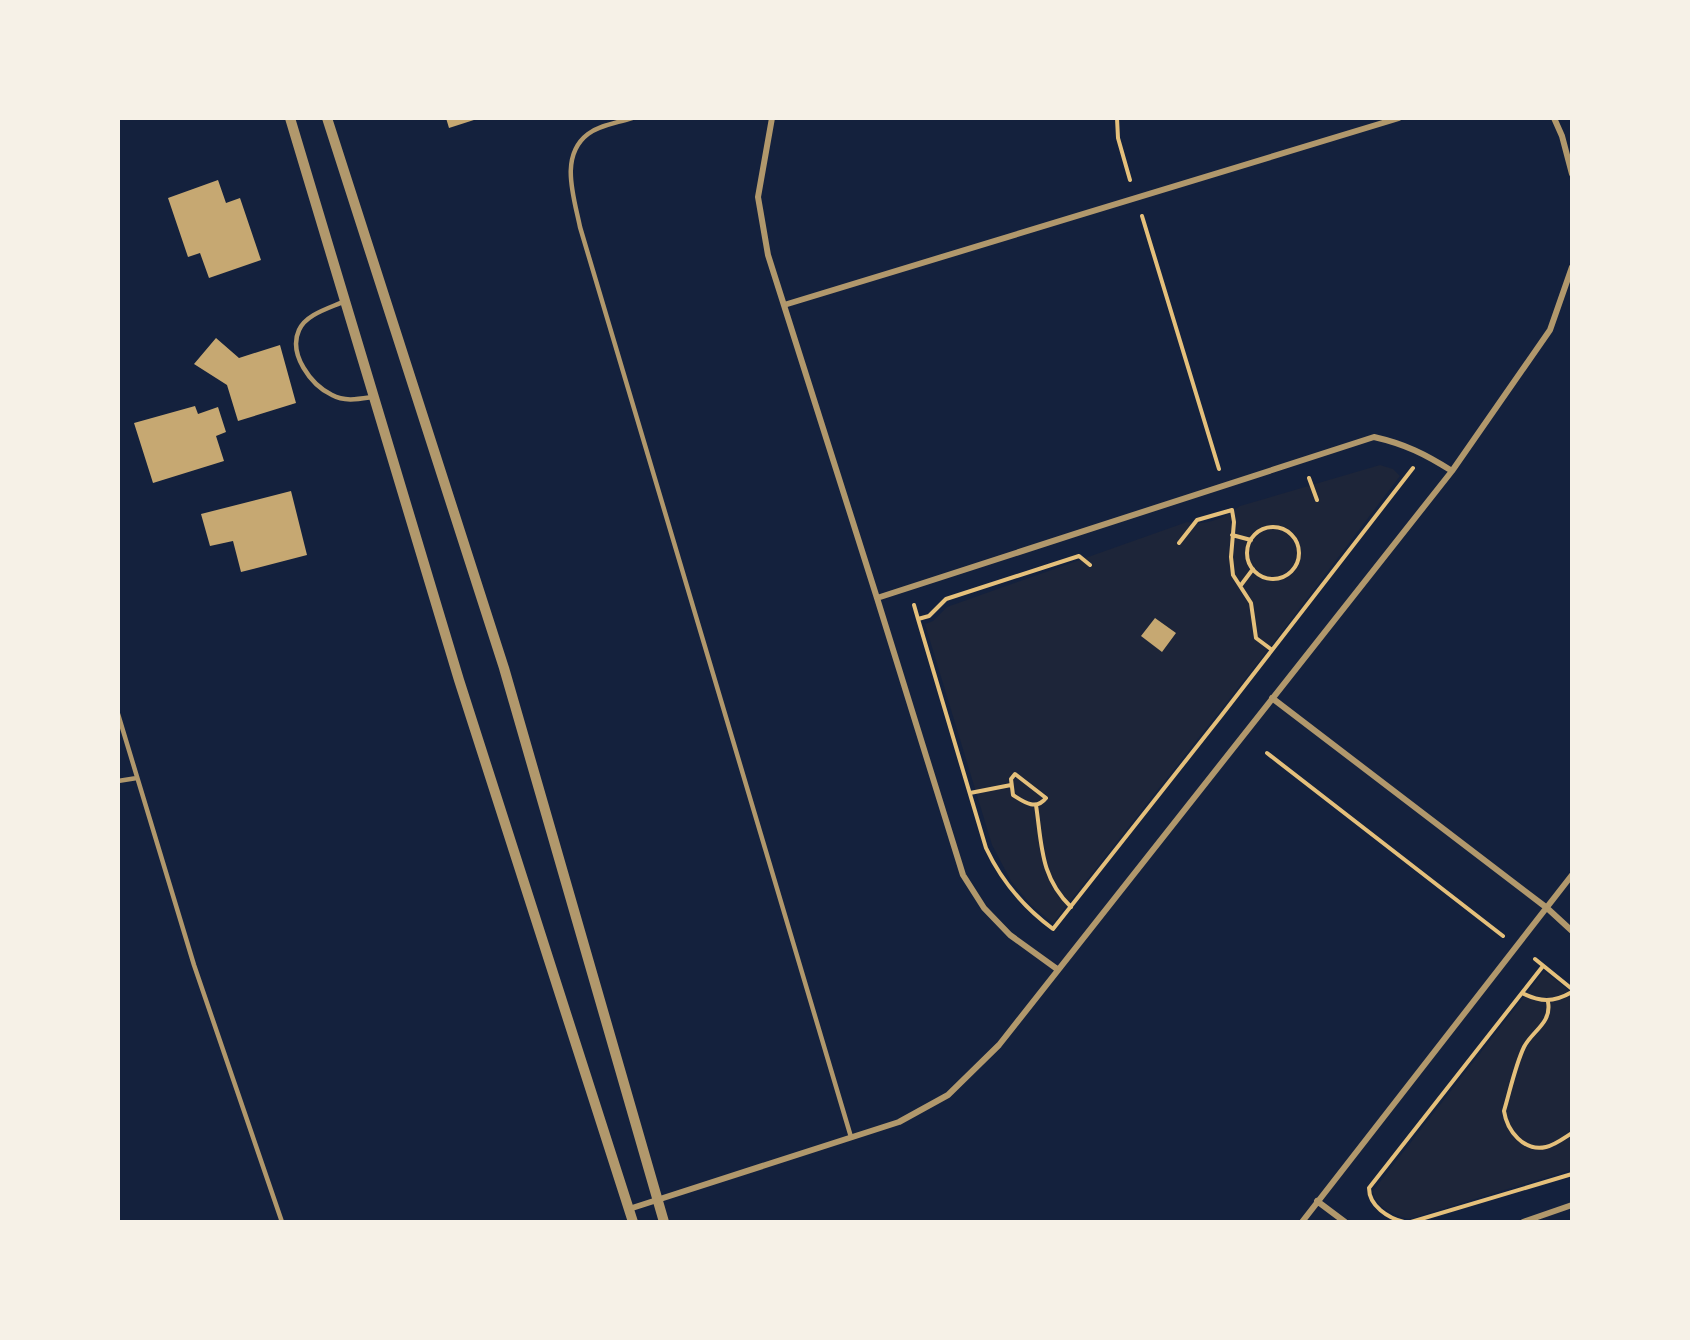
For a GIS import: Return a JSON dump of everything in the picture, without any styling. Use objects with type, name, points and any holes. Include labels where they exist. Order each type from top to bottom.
[{"type":"street","points":[[291,118],[459,680],[633,1221]]},
{"type":"street","points":[[327,118],[504,668],[664,1221]]},
{"type":"street","points":[[772,118],[758,197],[768,255],[878,598],[963,875],[984,908],[1010,935],[1057,969]]},
{"type":"street","points":[[784,305],[1399,118]]},
{"type":"street","points":[[1554,118],[1562,136],[1572,174]]},
{"type":"street","points":[[629,1209],[899,1122],[948,1095],[999,1045],[1452,471],[1550,330],[1572,267]]},
{"type":"street","points":[[878,598],[1374,437],[1401,443],[1424,453],[1452,471]]},
{"type":"street","points":[[1272,698],[1547,908],[1572,931]]},
{"type":"street","points":[[1302,1221],[1572,875]]},
{"type":"street","points":[[1317,1201],[1345,1221]]},
{"type":"street","points":[[1523,1221],[1572,1205]]},
{"type":"lane","points":[[632,118],[603,126],[588,134],[575,147],[570,180],[580,226],[851,1137]]},
{"type":"lane","points":[[345,301],[314,315],[299,329],[296,344],[299,362],[312,378],[333,396],[352,400],[374,397]]},
{"type":"lane","points":[[118,714],[194,965],[282,1221]]},
{"type":"lane","points":[[118,781],[137,778]]},
{"type":"path","points":[[1117,118],[1118,138],[1232,510],[1234,522],[1231,557],[1233,575],[1251,603],[1256,638],[1272,650]]},
{"type":"path","points":[[1090,565],[1079,556],[1052,564],[946,599],[929,616],[918,619],[986,848],[996,869],[1010,889],[1026,907],[1053,928],[1424,453]]},
{"type":"path","points":[[1179,543],[1197,520],[1232,510]]},
{"type":"path","points":[[1277,527],[1295,536],[1299,557],[1294,570],[1283,578],[1270,579],[1257,574],[1249,563],[1247,550],[1251,540],[1263,529],[1277,527]]},
{"type":"path","points":[[1232,534],[1251,540]]},
{"type":"path","points":[[1240,585],[1253,569]]},
{"type":"path","points":[[1267,753],[1508,939]]},
{"type":"path","points":[[1015,774],[1046,798],[1042,803],[1036,805],[1026,804],[1013,795],[1011,779],[1015,774]]},
{"type":"path","points":[[970,793],[1011,784]]},
{"type":"path","points":[[1036,805],[1047,875],[1059,895],[1071,907]]},
{"type":"path","points":[[1522,993],[1548,1002],[1572,990],[1534,959]]},
{"type":"path","points":[[1404,1221],[1394,1220],[1378,1209],[1369,1197],[1370,1188],[1543,966]]},
{"type":"path","points":[[1548,1002],[1550,1008],[1545,1020],[1525,1045],[1503,1111],[1505,1122],[1512,1134],[1532,1147],[1546,1147],[1572,1133]]},
{"type":"path","points":[[1411,1221],[1572,1174]]},
{"type":"shaded area","points":[[1380,465],[1393,469],[1400,476],[1271,646],[1053,923],[1031,905],[1011,881],[992,845],[925,624],[933,621],[947,607],[1187,522],[1202,523],[1215,520],[1240,506]]},
{"type":"shaded area","points":[[1544,971],[1571,992],[1571,1170],[1409,1219],[1386,1210],[1377,1202],[1373,1191]]},
{"type":"building","points":[[446,118],[477,118],[477,119],[449,128]]},
{"type":"building","points":[[218,180],[226,203],[240,198],[261,260],[209,278],[200,253],[188,257],[168,198]]},
{"type":"building","points":[[216,338],[239,358],[280,345],[296,403],[238,421],[227,385],[194,364]]},
{"type":"building","points":[[195,406],[198,414],[218,407],[226,432],[216,436],[224,461],[153,483],[134,423]]},
{"type":"building","points":[[291,491],[307,555],[241,572],[233,541],[210,546],[201,514]]},
{"type":"building","points":[[1155,618],[1176,633],[1162,652],[1141,636]]}]
